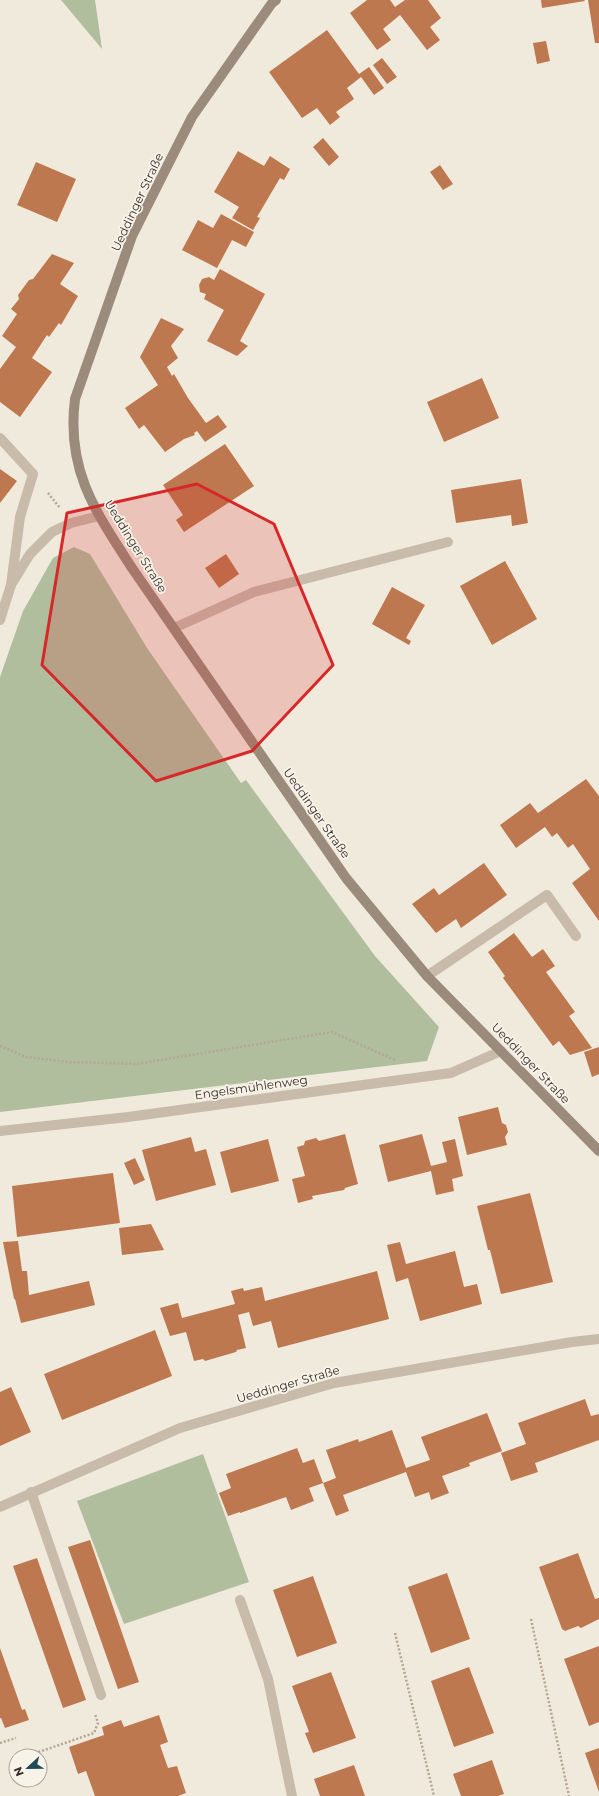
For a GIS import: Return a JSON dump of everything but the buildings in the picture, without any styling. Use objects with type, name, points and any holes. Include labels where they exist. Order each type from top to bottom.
[{"type":"street","name":"Ueddinger Straße","points":[[276,0],[192,117],[132,236],[75,399],[72,420],[79,471],[99,516],[346,878],[427,976],[599,1151]]},
{"type":"street","points":[[0,438],[33,474],[20,517],[11,585],[0,620]]},
{"type":"street","points":[[11,585],[30,554],[52,532],[71,523],[99,516]]},
{"type":"street","points":[[174,628],[254,592],[448,542]]},
{"type":"street","points":[[427,976],[547,895],[576,936]]},
{"type":"street","name":"Engelsmühlenweg","points":[[0,1131],[128,1117],[451,1073],[501,1050]]},
{"type":"street","name":"Ueddinger Straße","points":[[0,1507],[31,1492],[180,1428],[334,1383],[572,1342],[599,1340]]},
{"type":"street","points":[[31,1492],[101,1695]]},
{"type":"street","points":[[240,1600],[268,1679],[292,1796]]},
{"type":"path","points":[[33,474],[71,523]]},
{"type":"path","points":[[0,1046],[26,1057],[69,1062],[136,1064],[332,1032],[409,1066],[415,1078]]},
{"type":"path","points":[[531,1619],[570,1796]]},
{"type":"path","points":[[395,1633],[434,1796]]},
{"type":"path","points":[[48,1749],[94,1733],[98,1723],[91,1702],[101,1695]]},
{"type":"path","points":[[0,1743],[16,1738]]},
{"type":"highlighted area","points":[[197,484],[274,524],[333,665],[252,751],[156,781],[42,665],[67,513]]},
{"type":"green space","points":[[61,0],[95,0],[102,49]]},
{"type":"green space","points":[[74,547],[90,554],[147,648],[241,783],[246,780],[375,956],[439,1027],[427,1061],[0,1112],[0,677],[23,611],[53,558]]},
{"type":"green space","points":[[203,1454],[249,1582],[124,1624],[77,1501]]}]
